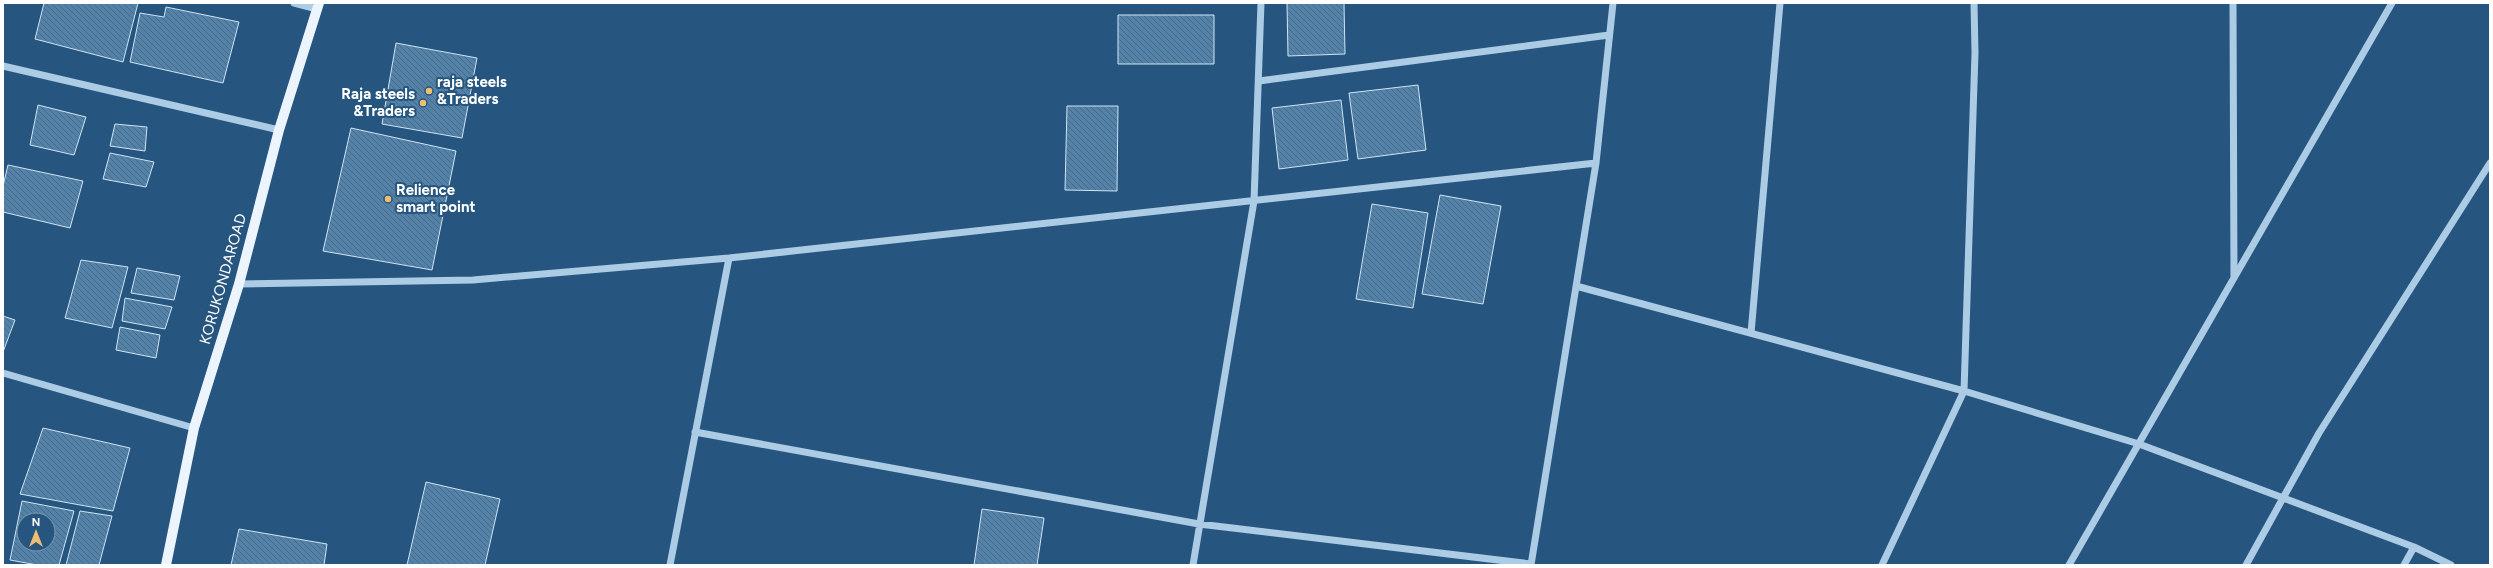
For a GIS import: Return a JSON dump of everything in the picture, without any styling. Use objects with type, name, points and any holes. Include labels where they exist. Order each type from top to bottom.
[{"type":"main road","name":"KORUKONDAROAD","points":[[166,565],[194,428],[239,284],[279,130],[318,6]]},
{"type":"street","points":[[294,3],[318,6]]},
{"type":"street","points":[[1193,565],[1254,201],[1261,3]]},
{"type":"street","points":[[695,432],[1199,524],[1531,564],[1596,163],[1613,3]]},
{"type":"street","points":[[1750,333],[1780,3]]},
{"type":"street","points":[[1882,565],[1964,391],[1975,53],[1974,3]]},
{"type":"street","points":[[2233,3],[2234,278]]},
{"type":"street","points":[[2069,565],[2392,3]]},
{"type":"street","points":[[1259,81],[1609,35]]},
{"type":"street","points":[[3,66],[279,130]]},
{"type":"street","points":[[239,284],[473,280],[729,258],[1596,163]]},
{"type":"street","points":[[2246,565],[2319,433],[2490,163]]},
{"type":"street","points":[[670,565],[729,258]]},
{"type":"street","points":[[1576,286],[1964,391],[2139,444],[2282,499],[2414,547],[2451,565]]},
{"type":"street","points":[[3,373],[194,428]]},
{"type":"street","points":[[2404,565],[2414,547]]},
{"type":"building","points":[[44,3],[138,3],[123,62],[35,39]]},
{"type":"building","points":[[1287,3],[1344,3],[1345,54],[1288,56]]},
{"type":"building","points":[[166,7],[239,22],[223,83],[130,62],[140,13],[164,17]]},
{"type":"building","points":[[1118,15],[1214,15],[1214,64],[1118,64]]},
{"type":"building","name":"raja steels &Traders","points":[[396,43],[477,58],[462,138],[382,124]]},
{"type":"building","points":[[1418,85],[1426,150],[1358,159],[1349,93]]},
{"type":"building","points":[[1341,100],[1348,160],[1279,169],[1272,108]]},
{"type":"building","points":[[38,105],[86,117],[74,155],[30,145]]},
{"type":"building","points":[[1067,106],[1118,106],[1117,191],[1065,190]]},
{"type":"building","points":[[115,124],[147,127],[145,151],[110,146]]},
{"type":"building","points":[[351,128],[456,151],[432,270],[323,251]]},
{"type":"building","points":[[110,153],[154,162],[146,187],[103,179]]},
{"type":"building","points":[[8,165],[83,181],[70,228],[3,212],[3,186]]},
{"type":"building","points":[[1440,195],[1501,206],[1483,304],[1422,294]]},
{"type":"building","points":[[1372,204],[1428,213],[1413,308],[1356,299]]},
{"type":"building","points":[[81,260],[128,267],[112,328],[65,318]]},
{"type":"building","points":[[137,268],[180,276],[174,300],[131,293]]},
{"type":"building","points":[[125,298],[172,307],[165,329],[122,321]]},
{"type":"building","points":[[3,316],[15,320],[3,352]]},
{"type":"building","points":[[120,327],[160,335],[156,358],[116,350]]},
{"type":"building","points":[[43,428],[130,448],[113,511],[20,494]]},
{"type":"building","points":[[426,482],[500,499],[485,565],[407,565]]},
{"type":"building","points":[[22,501],[74,511],[59,565],[37,565],[10,560],[16,530],[16,552],[56,552],[56,512],[20,512]]},
{"type":"building","points":[[982,509],[1044,518],[1037,565],[974,565]]},
{"type":"building","points":[[80,511],[112,516],[99,565],[66,565]]},
{"type":"building","points":[[239,529],[327,544],[324,565],[231,565]]},
{"type":"place","name":"raja steels &Traders","points":[[429,91]]},
{"type":"place","name":"Raja steels &Traders","points":[[423,103]]},
{"type":"place","name":"Relience smart point","points":[[388,199]]}]
